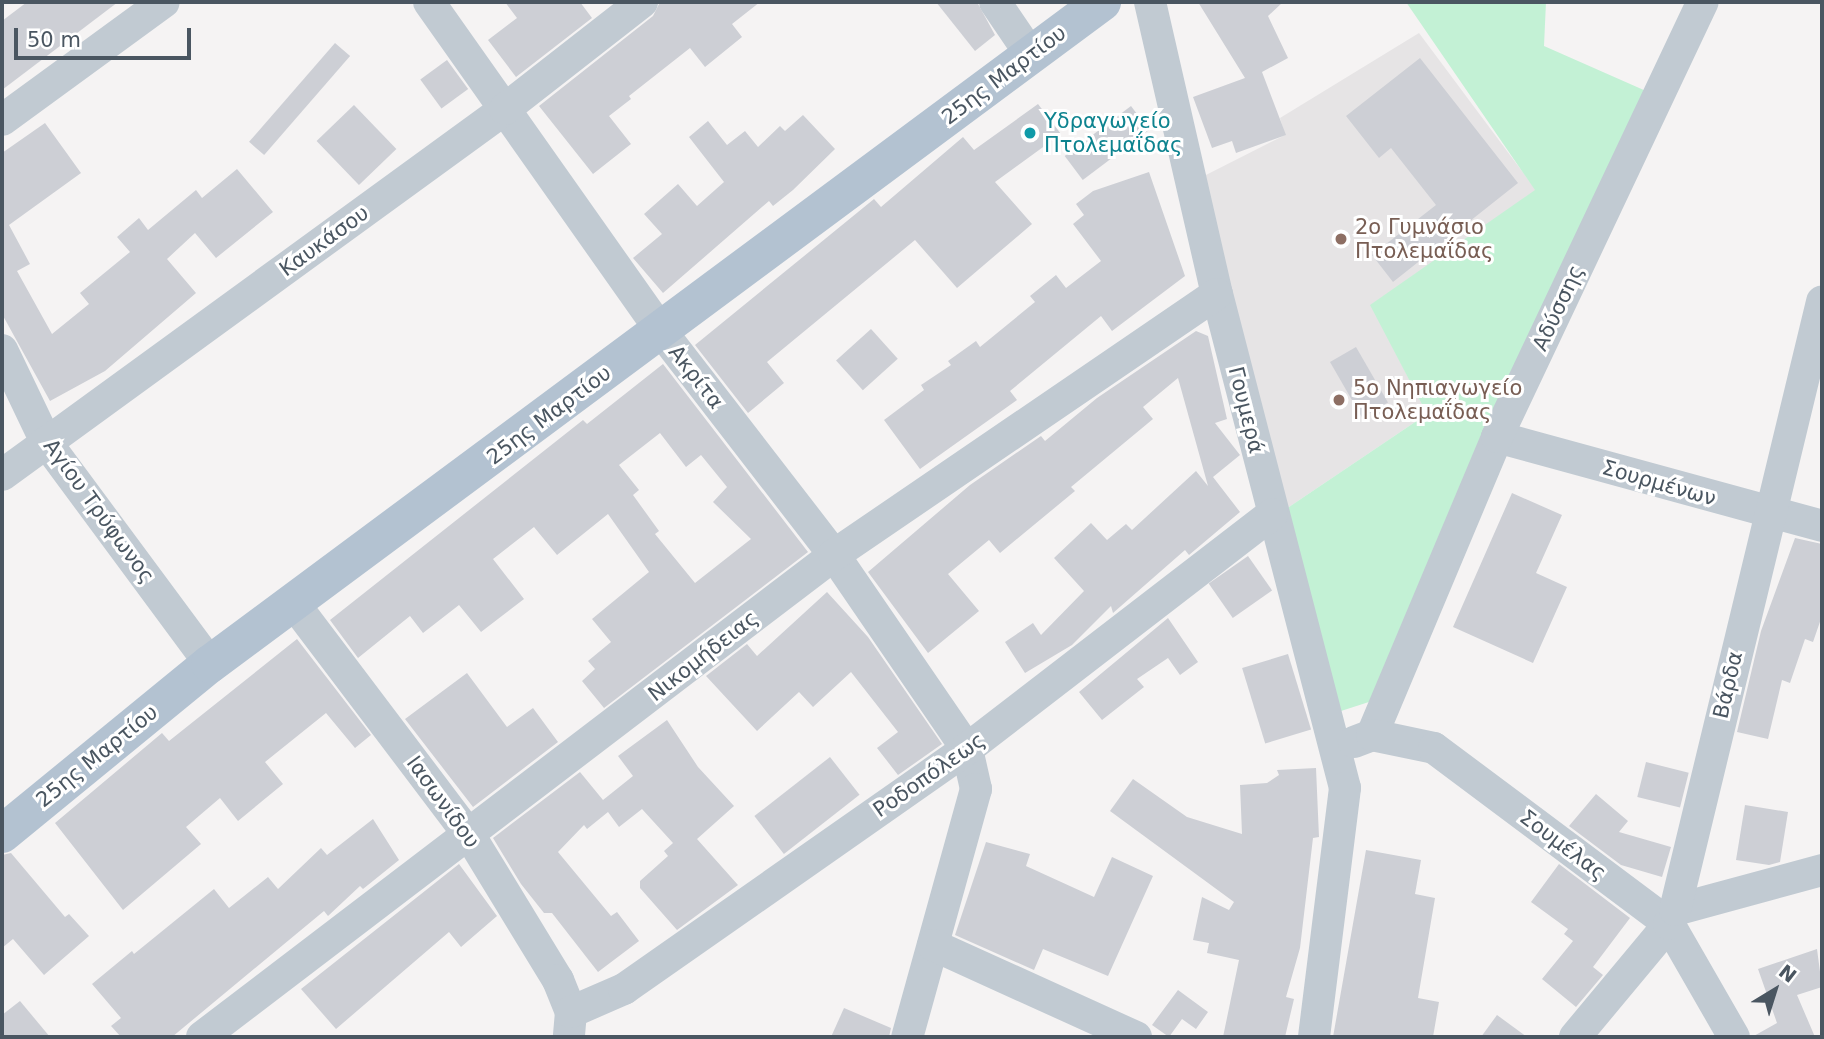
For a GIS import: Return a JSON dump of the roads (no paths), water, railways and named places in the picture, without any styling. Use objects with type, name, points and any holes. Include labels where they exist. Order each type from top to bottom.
[{"type":"main road","name":"25ης Μαρτίου","points":[[2,834],[210,664],[295,605],[1102,2]]},
{"type":"street","points":[[2,120],[164,2]]},
{"type":"street","name":"Ακρίτα","points":[[429,2],[661,331],[834,555],[967,749]]},
{"type":"street","name":"Καυκάσου","points":[[2,475],[506,109],[642,2]]},
{"type":"street","points":[[995,2],[1031,55]]},
{"type":"street","name":"Γουμερά","points":[[1150,2],[1217,294],[1345,788],[1314,1037]]},
{"type":"street","name":"Αδύσσης","points":[[1372,735],[1497,437],[1703,2]]},
{"type":"street","name":"Νικομήδειας","points":[[202,1037],[470,836],[834,555],[1217,294]]},
{"type":"street","name":"Βάρδα","points":[[1575,1037],[1672,917],[1822,302]]},
{"type":"street","name":"Αγίου Τρύφωνος","points":[[2,350],[47,442],[210,664]]},
{"type":"street","name":"Σουρμένων","points":[[1497,437],[1822,526]]},
{"type":"street","name":"Ροδοπόλεως","points":[[570,1025],[967,749],[1272,514]]},
{"type":"street","name":"Ιασωνίδου","points":[[295,605],[470,836],[558,980],[570,1025]]},
{"type":"street","points":[[1336,750],[1372,735]]},
{"type":"street","name":"Σουμέλας","points":[[1372,735],[1434,748],[1672,917],[1734,1037]]},
{"type":"street","points":[[907,1037],[976,789],[967,749]]},
{"type":"street","points":[[1672,917],[1822,870]]},
{"type":"street","points":[[933,945],[1136,1037]]},
{"type":"place","name":"Υδραγωγείο Πτολεμαΐδας","points":[[1030,133]]},
{"type":"place","name":"2ο Γυμνάσιο Πτολεμαΐδας","points":[[1341,239]]},
{"type":"place","name":"5ο Νηπιαγωγείο Πτολεμαΐδας","points":[[1339,400]]}]
